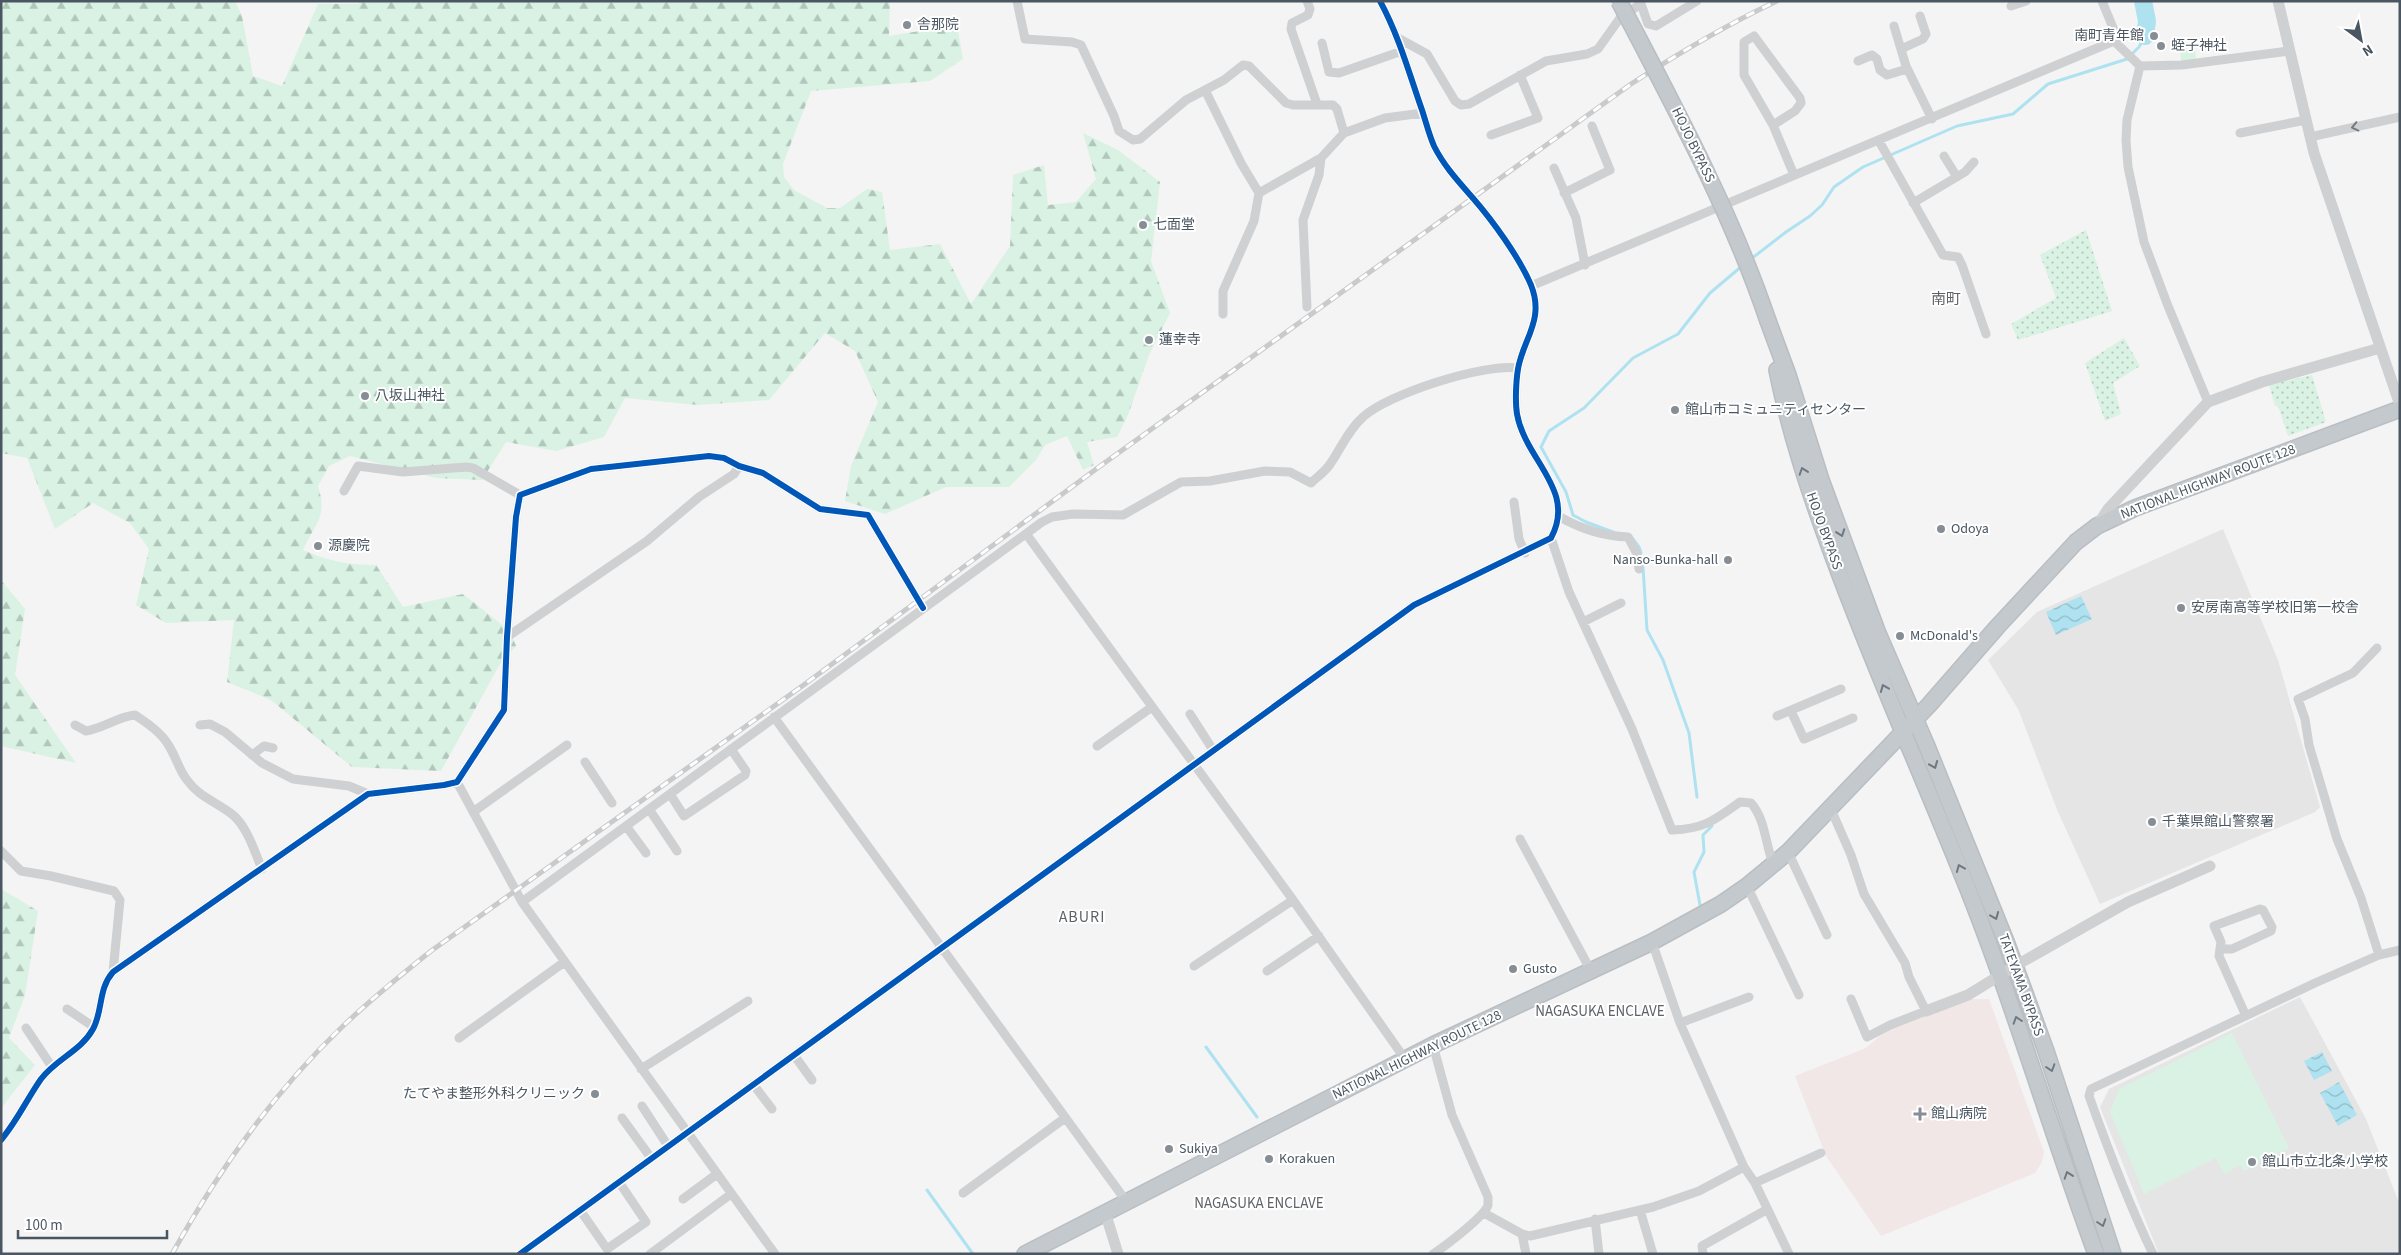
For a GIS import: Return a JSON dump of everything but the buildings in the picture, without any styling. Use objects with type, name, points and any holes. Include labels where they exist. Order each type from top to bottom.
[{"type":"highway","name":"HOJO BYPASS","points":[[1619,1],[1718,195],[1756,286],[1857,578],[1877,631],[1915,720]]},
{"type":"highway","name":"HOJO BYPASS","points":[[1768,321],[1789,423],[1798,456],[1862,636],[1902,734]]},
{"type":"highway","name":"NATIONAL HIGHWAY ROUTE 128","points":[[1025,1254],[1433,1045],[1652,942],[1701,915],[1747,886],[1774,866],[1915,720],[2059,559],[2076,542],[2097,526],[2135,508],[2400,407]]},
{"type":"highway","name":"TATEYAMA BYPASS","points":[[1915,720],[2015,966],[2046,1051],[2113,1254]]},
{"type":"highway","name":"TATEYAMA BYPASS","points":[[1902,734],[1958,862],[2001,974],[2094,1253]]},
{"type":"street","points":[[1017,1],[1025,39],[1072,42],[1081,46],[1114,116],[1119,131],[1133,140],[1140,139],[1186,100],[1224,80],[1243,65],[1249,66],[1286,103],[1293,106],[1317,104],[1332,106],[1337,109],[1344,133]]},
{"type":"street","points":[[1307,1],[1310,9],[1308,15],[1292,24],[1291,29],[1317,104]]},
{"type":"street","points":[[1380,1],[1398,38],[1434,146],[1454,178],[1473,198],[1510,250],[1531,286],[1536,308],[1533,326],[1518,368],[1516,413],[1524,437],[1556,491],[1560,518],[1552,538],[1569,592],[1632,729],[1672,830],[1694,830],[1717,818],[1740,802],[1751,803],[1760,814],[1767,850],[1774,866]]},
{"type":"street","points":[[1398,38],[1427,54],[1455,101],[1461,105],[1480,100],[1546,61],[1591,53],[1598,49],[1620,18],[1640,3],[1648,24],[1656,26],[1696,1]]},
{"type":"street","points":[[2011,6],[2026,1]]},
{"type":"street","points":[[1531,286],[1585,265],[2114,41],[2116,35],[2102,1]]},
{"type":"street","points":[[2278,1],[2310,137],[2400,407]]},
{"type":"street","points":[[1901,49],[1923,39],[1926,34],[1920,16]]},
{"type":"street","points":[[1894,26],[1908,69],[1932,119]]},
{"type":"street","points":[[1773,125],[1796,111],[1801,103],[1800,98],[1754,36],[1744,42],[1744,75],[1773,125],[1794,176]]},
{"type":"street","points":[[2114,41],[2137,63],[2182,65],[2289,51]]},
{"type":"street","points":[[1322,43],[1329,72],[1339,73],[1402,51]]},
{"type":"street","points":[[1858,61],[1872,56],[1877,58],[1880,70],[1887,75],[1908,69]]},
{"type":"street","points":[[2137,63],[2127,120],[2128,167],[2140,215],[2144,242],[2208,402]]},
{"type":"street","points":[[1491,134],[1538,118],[1520,75]]},
{"type":"street","points":[[1205,90],[1241,162],[1259,193],[1254,221],[1224,291],[1223,314]]},
{"type":"street","points":[[1259,193],[1321,158],[1344,133],[1385,118],[1423,113]]},
{"type":"street","points":[[2310,137],[2400,117]]},
{"type":"street","points":[[2240,133],[2306,120]]},
{"type":"street","points":[[1564,193],[1610,170],[1592,126]]},
{"type":"street","points":[[1879,141],[1943,255],[1958,257],[1962,264],[1986,334]]},
{"type":"street","points":[[1944,156],[1957,177]]},
{"type":"street","points":[[1307,307],[1302,220],[1319,175],[1321,158]]},
{"type":"street","points":[[1913,203],[1957,177],[1974,162]]},
{"type":"street","points":[[1554,168],[1576,218],[1585,265]]},
{"type":"street","points":[[2097,526],[2108,509],[2208,402],[2262,382],[2380,348]]},
{"type":"street","points":[[522,902],[923,608],[1052,517],[1074,514],[1123,515],[1181,482],[1218,480],[1265,471],[1290,472],[1311,483],[1327,468],[1362,418],[1387,401],[1466,373],[1506,366],[1518,368]]},
{"type":"street","points":[[344,491],[358,466],[403,472],[473,468],[520,495],[591,469],[709,456],[724,458],[739,466],[763,473],[820,509],[868,515],[923,608]]},
{"type":"street","points":[[507,638],[647,541],[699,498],[734,474],[739,466]]},
{"type":"street","points":[[1,1140],[42,1079],[52,1067],[80,1046],[94,1027],[104,986],[113,972],[368,794],[457,782],[504,710],[516,517],[520,495]]},
{"type":"street","points":[[1514,502],[1519,539],[1525,552]]},
{"type":"street","points":[[1560,518],[1576,526],[1604,534],[1628,537],[1637,554],[1639,569]]},
{"type":"street","points":[[1027,535],[1319,936],[1405,1060]]},
{"type":"street","points":[[520,1254],[1414,605],[1552,538]]},
{"type":"street","points":[[1583,622],[1621,603]]},
{"type":"street","points":[[2377,648],[2353,673],[2298,699],[2305,719],[2309,745],[2337,839],[2361,898],[2379,955]]},
{"type":"street","points":[[1777,716],[1841,688]]},
{"type":"street","points":[[1097,746],[1152,707]]},
{"type":"street","points":[[1791,710],[1804,739],[1853,718]]},
{"type":"street","points":[[1190,714],[1213,750]]},
{"type":"street","points":[[75,725],[86,731],[103,728],[122,717],[135,715],[148,723],[169,744],[186,779],[194,788],[213,804],[233,815],[247,834],[262,869]]},
{"type":"street","points":[[774,717],[1126,1201]]},
{"type":"street","points":[[200,725],[210,724],[224,732],[262,764],[293,779],[349,786],[368,794]]},
{"type":"street","points":[[473,812],[567,745]]},
{"type":"street","points":[[252,756],[264,746],[273,748]]},
{"type":"street","points":[[670,794],[684,816],[745,776],[746,771],[731,749]]},
{"type":"street","points":[[585,762],[612,803]]},
{"type":"street","points":[[457,782],[522,902],[775,1254]]},
{"type":"street","points":[[1830,807],[1851,855],[1864,894],[1905,963],[1909,977],[1926,1011]]},
{"type":"street","points":[[649,809],[678,851]]},
{"type":"street","points":[[626,826],[646,853]]},
{"type":"street","points":[[1520,840],[1591,971]]},
{"type":"street","points":[[1,851],[21,871],[114,891],[120,900],[113,972]]},
{"type":"street","points":[[1788,852],[1827,935]]},
{"type":"street","points":[[1851,999],[1868,1038],[1890,1025],[1968,994],[2128,902],[2210,866]]},
{"type":"street","points":[[1747,886],[1799,995]]},
{"type":"street","points":[[1194,966],[1293,900]]},
{"type":"street","points":[[2221,949],[2232,949],[2271,931],[2272,927],[2263,910],[2260,909],[2214,926],[2222,942],[2219,956],[2246,1016]]},
{"type":"street","points":[[1267,971],[1319,936]]},
{"type":"street","points":[[1652,942],[1680,1023],[1744,1167],[1754,1183],[1789,1254]]},
{"type":"street","points":[[2153,1254],[2136,1219],[2089,1096],[2092,1089],[2379,955],[2400,950]]},
{"type":"street","points":[[459,1038],[564,963]]},
{"type":"street","points":[[1680,1023],[1749,997]]},
{"type":"street","points":[[642,1069],[748,1001]]},
{"type":"street","points":[[67,1009],[94,1027]]},
{"type":"street","points":[[26,1028],[52,1067]]},
{"type":"street","points":[[1433,1045],[1452,1115],[1488,1197],[1488,1204],[1484,1212],[1446,1246],[1433,1254]]},
{"type":"street","points":[[794,1055],[812,1080]]},
{"type":"street","points":[[753,1084],[772,1110]]},
{"type":"street","points":[[642,1106],[668,1146]]},
{"type":"street","points":[[622,1118],[651,1158]]},
{"type":"street","points":[[963,1193],[1065,1118]]},
{"type":"street","points":[[1754,1183],[1821,1153]]},
{"type":"street","points":[[1484,1212],[1522,1234],[1530,1236],[1595,1219],[1640,1210],[1699,1191],[1744,1167]]},
{"type":"street","points":[[683,1199],[717,1174]]},
{"type":"street","points":[[580,1210],[607,1249],[646,1222],[619,1182]]},
{"type":"street","points":[[650,1254],[732,1194]]},
{"type":"street","points":[[1640,1210],[1653,1254]]},
{"type":"street","points":[[1703,1254],[1702,1246],[1766,1210]]},
{"type":"street","points":[[1106,1212],[1118,1254]]},
{"type":"street","points":[[1595,1219],[1599,1254]]},
{"type":"street","points":[[1522,1234],[1526,1254]]},
{"type":"shaded area","points":[[2223,529],[2278,660],[2320,807],[2315,812],[2100,904],[2058,812],[2018,709],[1988,660],[2037,612]]},
{"type":"shaded area","name":"館山市立北条小学校","points":[[2300,997],[2366,1119],[2400,1205],[2400,1254],[2159,1254],[2100,1107],[2109,1089]]},
{"type":"shaded area","name":"館山病院","points":[[1973,999],[1989,999],[2044,1152],[2042,1162],[2035,1173],[1881,1236],[1826,1156],[1795,1076],[1866,1048],[1889,1028]]},
{"type":"green space","points":[[1,1],[235,1],[242,16],[253,76],[282,86],[318,4],[359,4],[360,1],[890,1],[889,36],[957,25],[963,59],[930,81],[811,91],[783,164],[784,177],[794,190],[827,208],[840,208],[867,189],[882,192],[890,250],[940,244],[971,304],[1010,246],[1013,175],[1044,165],[1048,205],[1076,202],[1096,179],[1083,133],[1118,150],[1160,182],[1151,261],[1170,313],[1149,355],[1128,415],[1117,437],[1087,442],[1094,465],[1083,470],[1067,436],[1045,445],[1036,460],[1009,487],[946,487],[885,514],[845,501],[851,466],[878,402],[855,351],[825,333],[769,400],[698,405],[625,398],[604,437],[556,451],[506,442],[482,480],[436,478],[350,456],[329,466],[318,486],[322,505],[319,520],[303,550],[338,562],[376,565],[403,607],[463,594],[510,631],[516,646],[500,664],[441,771],[352,767],[271,700],[227,682],[234,620],[166,623],[136,605],[149,549],[130,523],[93,503],[55,529],[27,458],[1,453]]},
{"type":"green space","points":[[2195,47],[2196,60],[2181,62],[2180,48]]},
{"type":"green space","points":[[2086,230],[2112,311],[2018,340],[2011,324],[2056,298],[2040,255]]},
{"type":"green space","points":[[2124,338],[2140,366],[2113,383],[2121,414],[2105,421],[2085,363]]},
{"type":"green space","points":[[2312,375],[2326,422],[2288,436],[2278,406],[2275,406],[2269,385]]},
{"type":"green space","points":[[1,580],[25,609],[15,675],[76,763],[1,746]]},
{"type":"green space","points":[[3,890],[38,911],[25,995],[9,1038],[35,1065],[1,1108],[1,891]]},
{"type":"green space","points":[[2232,1033],[2289,1148],[2244,1171],[2240,1165],[2224,1174],[2216,1158],[2144,1194],[2110,1112],[2119,1089]]},
{"type":"water","points":[[2081,596],[2092,619],[2056,635],[2046,612]]},
{"type":"water","points":[[2322,1052],[2332,1071],[2314,1080],[2304,1061]]},
{"type":"water","points":[[2339,1082],[2357,1115],[2338,1126],[2320,1093]]},
{"type":"waterway","points":[[2143,1],[2147,21],[2145,36]]},
{"type":"waterway","points":[[1751,259],[1810,216],[1822,205],[1834,187],[1863,167],[1957,126],[2013,114],[2048,84],[2127,59],[2139,47],[2145,36]]},
{"type":"waterway","points":[[1613,532],[1573,515],[1566,492],[1541,447],[1549,431],[1584,408],[1633,358],[1678,334],[1710,293],[1742,266]]},
{"type":"waterway","points":[[1630,535],[1641,553]]},
{"type":"waterway","points":[[1643,567],[1647,630],[1663,660],[1689,733],[1697,797]]},
{"type":"waterway","points":[[1700,905],[1694,872],[1704,852],[1703,835],[1712,826]]},
{"type":"waterway","points":[[1206,1047],[1257,1117]]},
{"type":"waterway","points":[[927,1190],[973,1254]]},
{"type":"railway","points":[[172,1254],[208,1193],[248,1134],[293,1079],[317,1052],[353,1017],[431,951],[805,684],[1103,464],[1631,84],[1703,40],[1777,1]]},
{"type":"cycle path","points":[[520,1254],[1414,605],[1551,538],[1557,521],[1558,505],[1554,490],[1529,446],[1522,431],[1516,409],[1518,369],[1532,329],[1536,309],[1535,297],[1520,263],[1497,228],[1456,179],[1434,146],[1398,41],[1380,1]]},
{"type":"cycle path","points":[[1,1140],[41,1079],[88,1037],[96,1022],[105,986],[113,972],[368,794],[457,782],[504,710],[507,637],[516,517],[520,495],[591,469],[709,456],[724,458],[739,466],[763,473],[820,509],[868,515],[923,608]]},
{"type":"place","name":"舎那院","points":[[907,25]]},
{"type":"place","name":"南町青年館","points":[[2154,36]]},
{"type":"place","name":"蛭子神社","points":[[2161,46]]},
{"type":"place","name":"七面堂","points":[[1143,225]]},
{"type":"place","name":"蓮幸寺","points":[[1149,340]]},
{"type":"place","name":"八坂山神社","points":[[365,396]]},
{"type":"place","name":"館山市コミュニティセンター","points":[[1675,410]]},
{"type":"place","name":"Odoya","points":[[1941,529]]},
{"type":"place","name":"源慶院","points":[[318,546]]},
{"type":"place","name":"Nanso-Bunka-hall","points":[[1728,560]]},
{"type":"place","name":"安房南高等学校旧第一校舎","points":[[2181,608]]},
{"type":"place","name":"McDonald's","points":[[1900,636]]},
{"type":"place","name":"千葉県館山警察署","points":[[2152,822]]},
{"type":"place","name":"Gusto","points":[[1513,969]]},
{"type":"place","name":"たてやま整形外科クリニック","points":[[595,1094]]},
{"type":"place","name":"館山病院","points":[[1920,1114]]},
{"type":"place","name":"Sukiya","points":[[1169,1149]]},
{"type":"place","name":"Korakuen","points":[[1269,1159]]},
{"type":"place","name":"館山市立北条小学校","points":[[2252,1162]]},
{"type":"district","name":"南町","points":[[1946,299]]},
{"type":"district","name":"ABURI","points":[[1082,917]]},
{"type":"district","name":"NAGASUKA ENCLAVE","points":[[1600,1011]]},
{"type":"district","name":"NAGASUKA ENCLAVE","points":[[1259,1203]]}]
